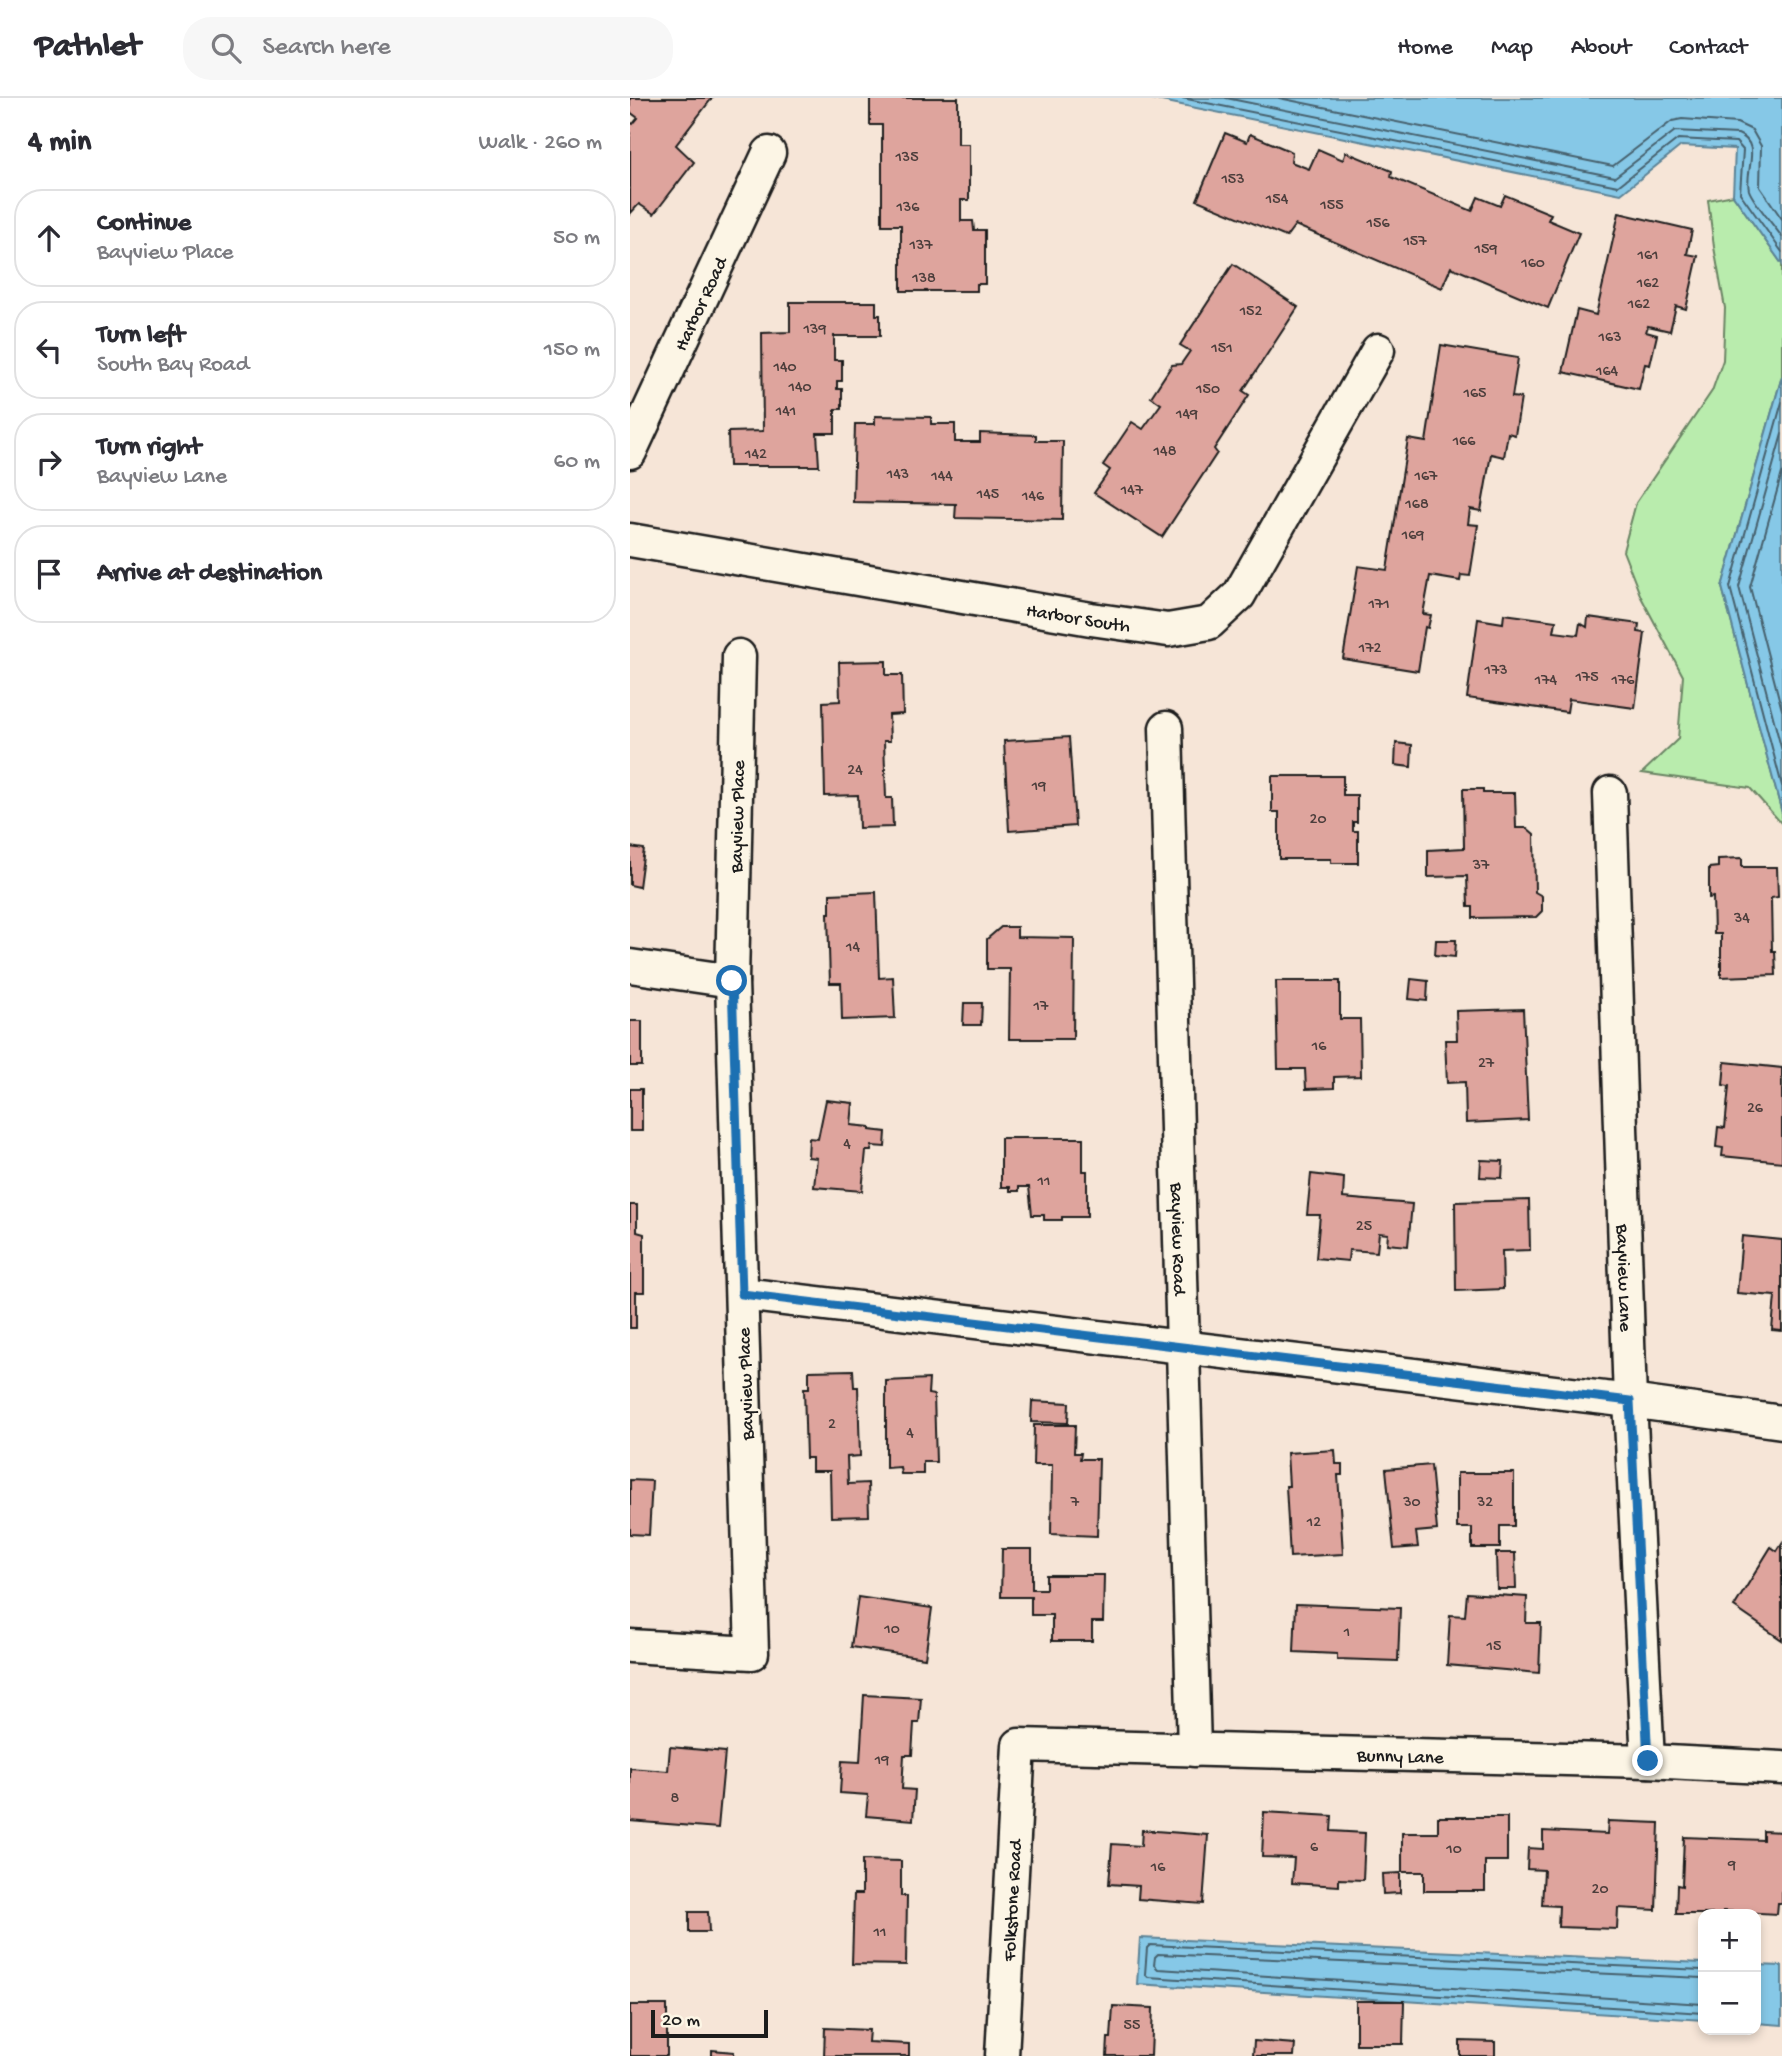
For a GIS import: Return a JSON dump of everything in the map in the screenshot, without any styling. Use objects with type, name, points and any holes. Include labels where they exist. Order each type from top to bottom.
[{"type":"street","name":"Harbor Road","points":[[630,452],[769,153]]},
{"type":"street","name":"Harbor South","points":[[630,540],[1168,631],[1209,623],[1239,595],[1378,350]]},
{"type":"street","name":"Bayview Place","points":[[630,1646],[752,1653],[732,981],[739,656]]},
{"type":"street","name":"Bayview Road","points":[[1166,728],[1194,1750]]},
{"type":"street","name":"Bayview Lane","points":[[1610,793],[1630,1401],[1648,1761]]},
{"type":"street","points":[[630,966],[732,981]]},
{"type":"street","points":[[742,1294],[1630,1401],[1782,1422]]},
{"type":"street","name":"Bunny Lane","points":[[1019,1745],[1648,1761],[1782,1768]]},
{"type":"street","name":"Folkstone Road","points":[[1002,2056],[1019,1745]]},
{"type":"green space","points":[[1733,195],[1782,264],[1782,376],[1722,587],[1782,813],[1782,824],[1750,788],[1642,773],[1678,739],[1683,676],[1641,597],[1623,551],[1636,503],[1712,391],[1723,360],[1725,308],[1708,200]]},
{"type":"water","points":[[1147,98],[1782,98],[1782,264],[1733,195],[1735,149],[1681,146],[1621,194]]},
{"type":"water","points":[[1782,376],[1782,813],[1722,587]]},
{"type":"water","points":[[1140,1938],[1698,1963],[1698,2020],[1137,1984]]},
{"type":"water","points":[[1761,1965],[1782,1966],[1782,2025],[1761,2023]]},
{"type":"building","points":[[630,98],[712,98],[676,145],[694,162],[654,214],[639,204],[630,214],[630,122],[633,124],[638,118],[630,112]]},
{"type":"building","points":[[870,98],[958,98],[958,144],[969,144],[969,200],[961,200],[961,221],[973,221],[974,230],[985,230],[985,284],[977,284],[977,291],[901,291],[901,225],[882,225],[882,125],[870,125]]},
{"type":"building","points":[[1225,133],[1247,142],[1250,134],[1292,152],[1291,162],[1309,169],[1318,149],[1343,160],[1346,152],[1392,171],[1391,177],[1472,211],[1478,197],[1500,206],[1505,195],[1551,214],[1548,220],[1579,233],[1548,308],[1451,267],[1442,288],[1295,225],[1286,237],[1197,200]]},
{"type":"building","points":[[1619,213],[1692,230],[1687,254],[1698,256],[1686,309],[1676,306],[1670,331],[1648,326],[1646,332],[1657,335],[1650,365],[1645,364],[1639,389],[1563,372],[1577,310],[1596,315]]},
{"type":"building","points":[[1233,264],[1298,307],[1243,391],[1249,395],[1214,449],[1217,453],[1162,537],[1094,493],[1110,470],[1103,465],[1132,422],[1143,429],[1161,404],[1151,397],[1172,365],[1181,364],[1190,351],[1180,345]]},
{"type":"building","points":[[790,302],[876,302],[876,315],[880,315],[880,336],[834,336],[834,360],[842,360],[842,381],[837,381],[837,389],[842,389],[842,409],[835,409],[835,433],[817,433],[819,466],[729,466],[728,432],[763,431],[762,333],[790,332]]},
{"type":"building","points":[[1441,345],[1518,358],[1512,397],[1521,398],[1515,435],[1508,433],[1504,457],[1491,454],[1481,511],[1470,509],[1468,524],[1478,525],[1470,576],[1461,575],[1460,581],[1430,576],[1423,614],[1431,615],[1428,628],[1425,627],[1418,671],[1343,659],[1358,566],[1387,570],[1408,439],[1426,442]]},
{"type":"building","points":[[875,416],[931,417],[931,424],[955,424],[955,442],[980,442],[980,433],[1036,435],[1036,441],[1063,441],[1062,520],[955,518],[956,504],[853,502],[855,424],[875,424]]},
{"type":"building","points":[[1504,614],[1556,621],[1554,632],[1578,635],[1580,623],[1587,627],[1588,617],[1639,624],[1638,632],[1645,633],[1635,708],[1569,699],[1567,712],[1467,698],[1478,619],[1503,623]]},
{"type":"building","points":[[886,661],[886,675],[902,675],[903,714],[889,715],[890,741],[884,741],[886,798],[892,798],[893,827],[859,828],[858,795],[825,796],[823,702],[840,701],[839,662]]},
{"type":"building","points":[[1069,737],[1075,826],[1009,831],[1004,741]]},
{"type":"building","points":[[1396,743],[1412,745],[1411,767],[1395,765]]},
{"type":"building","points":[[1272,776],[1343,776],[1343,795],[1357,795],[1357,822],[1353,822],[1353,831],[1358,831],[1358,863],[1331,863],[1331,859],[1279,859],[1279,812],[1272,812]]},
{"type":"building","points":[[1463,789],[1483,789],[1483,793],[1515,793],[1516,828],[1527,828],[1534,834],[1535,892],[1542,896],[1542,911],[1536,917],[1473,918],[1473,907],[1468,907],[1467,876],[1428,877],[1428,850],[1464,848]]},
{"type":"building","points":[[630,847],[644,849],[639,887],[630,885]]},
{"type":"building","points":[[1742,858],[1742,867],[1777,867],[1778,897],[1771,898],[1772,951],[1775,951],[1776,975],[1721,977],[1721,934],[1714,934],[1713,897],[1709,898],[1709,868],[1718,867],[1718,859]]},
{"type":"building","points":[[876,892],[879,978],[893,977],[895,1018],[842,1020],[841,983],[830,983],[830,894]]},
{"type":"building","points":[[1001,927],[1017,927],[1017,937],[1074,938],[1073,1039],[1009,1039],[1010,969],[987,969],[987,939]]},
{"type":"building","points":[[1436,940],[1456,940],[1455,957],[1435,955]]},
{"type":"building","points":[[1411,979],[1428,981],[1427,1001],[1409,999]]},
{"type":"building","points":[[1276,981],[1340,981],[1340,1019],[1360,1019],[1361,1076],[1334,1077],[1334,1088],[1306,1089],[1305,1069],[1278,1069]]},
{"type":"building","points":[[964,1003],[982,1003],[981,1025],[963,1025]]},
{"type":"building","points":[[1523,1009],[1528,1120],[1466,1123],[1465,1082],[1447,1083],[1445,1040],[1457,1040],[1456,1011]]},
{"type":"building","points":[[630,1021],[642,1021],[642,1066],[630,1066]]},
{"type":"building","points":[[1725,1062],[1782,1068],[1782,1162],[1722,1156],[1723,1148],[1716,1147],[1718,1127],[1725,1128],[1729,1086],[1723,1085]]},
{"type":"building","points":[[630,1089],[642,1089],[642,1131],[630,1131]]},
{"type":"building","points":[[826,1100],[853,1103],[851,1125],[886,1132],[885,1147],[872,1146],[871,1151],[866,1151],[862,1191],[814,1187],[817,1158],[808,1157],[809,1138],[818,1139]]},
{"type":"building","points":[[1001,1138],[1083,1138],[1083,1171],[1087,1171],[1087,1217],[1044,1220],[1044,1215],[1032,1215],[1029,1187],[1010,1191],[1010,1187],[1001,1187]]},
{"type":"building","points":[[1481,1160],[1503,1161],[1502,1178],[1480,1177]]},
{"type":"building","points":[[1311,1174],[1344,1178],[1343,1198],[1412,1204],[1408,1246],[1387,1244],[1388,1234],[1379,1233],[1377,1252],[1349,1250],[1348,1261],[1316,1258],[1320,1215],[1307,1215]]},
{"type":"building","points":[[1529,1200],[1530,1250],[1502,1251],[1503,1289],[1456,1291],[1455,1202]]},
{"type":"building","points":[[630,1205],[637,1205],[637,1232],[644,1234],[644,1292],[636,1292],[636,1328],[630,1328]]},
{"type":"building","points":[[1742,1236],[1782,1240],[1782,1331],[1772,1330],[1775,1296],[1737,1293]]},
{"type":"building","points":[[853,1370],[854,1387],[858,1387],[860,1456],[847,1457],[848,1484],[868,1483],[869,1516],[831,1517],[830,1471],[812,1471],[812,1458],[806,1458],[804,1388],[809,1388],[809,1371]]},
{"type":"building","points":[[929,1379],[928,1394],[934,1395],[936,1462],[923,1462],[923,1474],[901,1474],[900,1467],[886,1468],[886,1381]]},
{"type":"building","points":[[1032,1401],[1069,1403],[1068,1423],[1031,1422]]},
{"type":"building","points":[[1034,1425],[1075,1425],[1074,1453],[1081,1453],[1080,1459],[1099,1459],[1097,1536],[1051,1534],[1052,1465],[1033,1465]]},
{"type":"building","points":[[1335,1450],[1336,1464],[1342,1464],[1342,1475],[1338,1475],[1343,1554],[1290,1557],[1287,1453]]},
{"type":"building","points":[[1431,1465],[1437,1530],[1416,1532],[1418,1547],[1394,1549],[1386,1469]]},
{"type":"building","points":[[1457,1473],[1514,1473],[1514,1526],[1500,1526],[1500,1548],[1472,1548],[1472,1528],[1457,1528]]},
{"type":"building","points":[[630,1480],[652,1481],[649,1535],[630,1534]]},
{"type":"building","points":[[1782,1543],[1782,1640],[1734,1607],[1771,1547],[1777,1551]]},
{"type":"building","points":[[1002,1549],[1032,1549],[1032,1589],[1046,1589],[1046,1575],[1104,1575],[1103,1622],[1092,1622],[1092,1641],[1052,1641],[1052,1615],[1031,1615],[1031,1597],[1001,1597]]},
{"type":"building","points":[[1496,1553],[1515,1553],[1516,1589],[1497,1589]]},
{"type":"building","points":[[1467,1593],[1527,1597],[1526,1623],[1541,1623],[1539,1673],[1447,1665],[1450,1615],[1465,1616]]},
{"type":"building","points":[[858,1597],[932,1608],[925,1658],[851,1647]]},
{"type":"building","points":[[1296,1604],[1400,1608],[1398,1661],[1337,1659],[1337,1654],[1294,1652]]},
{"type":"building","points":[[864,1695],[921,1698],[919,1723],[914,1723],[912,1755],[904,1755],[902,1789],[915,1790],[913,1820],[866,1816],[868,1795],[840,1793],[842,1761],[860,1762]]},
{"type":"building","points":[[670,1747],[725,1752],[718,1828],[630,1821],[630,1768],[668,1771]]},
{"type":"building","points":[[1264,1812],[1332,1816],[1331,1831],[1365,1833],[1363,1880],[1339,1879],[1339,1886],[1292,1883],[1294,1858],[1262,1857]]},
{"type":"building","points":[[1438,1817],[1507,1817],[1507,1861],[1485,1861],[1485,1891],[1424,1891],[1424,1872],[1402,1872],[1402,1833],[1438,1833]]},
{"type":"building","points":[[1608,1821],[1659,1823],[1656,1910],[1618,1908],[1617,1929],[1558,1927],[1559,1906],[1542,1905],[1544,1870],[1527,1869],[1528,1848],[1543,1849],[1543,1831],[1607,1834]]},
{"type":"building","points":[[1142,1830],[1208,1835],[1203,1904],[1138,1899],[1139,1886],[1109,1884],[1112,1844],[1141,1846]]},
{"type":"building","points":[[1763,1831],[1782,1832],[1782,1903],[1778,1903],[1777,1914],[1761,1913],[1761,1909],[1698,1909],[1698,1914],[1676,1914],[1677,1885],[1682,1886],[1684,1837],[1763,1840]]},
{"type":"building","points":[[862,1860],[901,1861],[901,1896],[907,1896],[906,1965],[852,1964],[854,1894],[862,1894]]},
{"type":"building","points":[[1400,1873],[1400,1893],[1383,1894],[1382,1874]]},
{"type":"building","points":[[689,1912],[708,1912],[709,1932],[689,1932]]},
{"type":"building","points":[[1356,2001],[1404,2001],[1403,2044],[1356,2044]]},
{"type":"building","points":[[630,2005],[667,2005],[667,2056],[630,2056]]},
{"type":"building","points":[[1113,2006],[1153,2008],[1151,2056],[1107,2056]]},
{"type":"building","points":[[825,2028],[869,2030],[868,2042],[909,2044],[909,2056],[824,2056]]},
{"type":"building","points":[[1254,2041],[1295,2044],[1294,2056],[1253,2056]]},
{"type":"building","points":[[1460,2041],[1495,2042],[1495,2056],[1460,2056]]},
{"type":"building","points":[[712,2050],[734,2052],[734,2056],[712,2056]]},
{"type":"route","points":[[732,981],[742,1294],[1630,1401],[1648,1761]]}]
